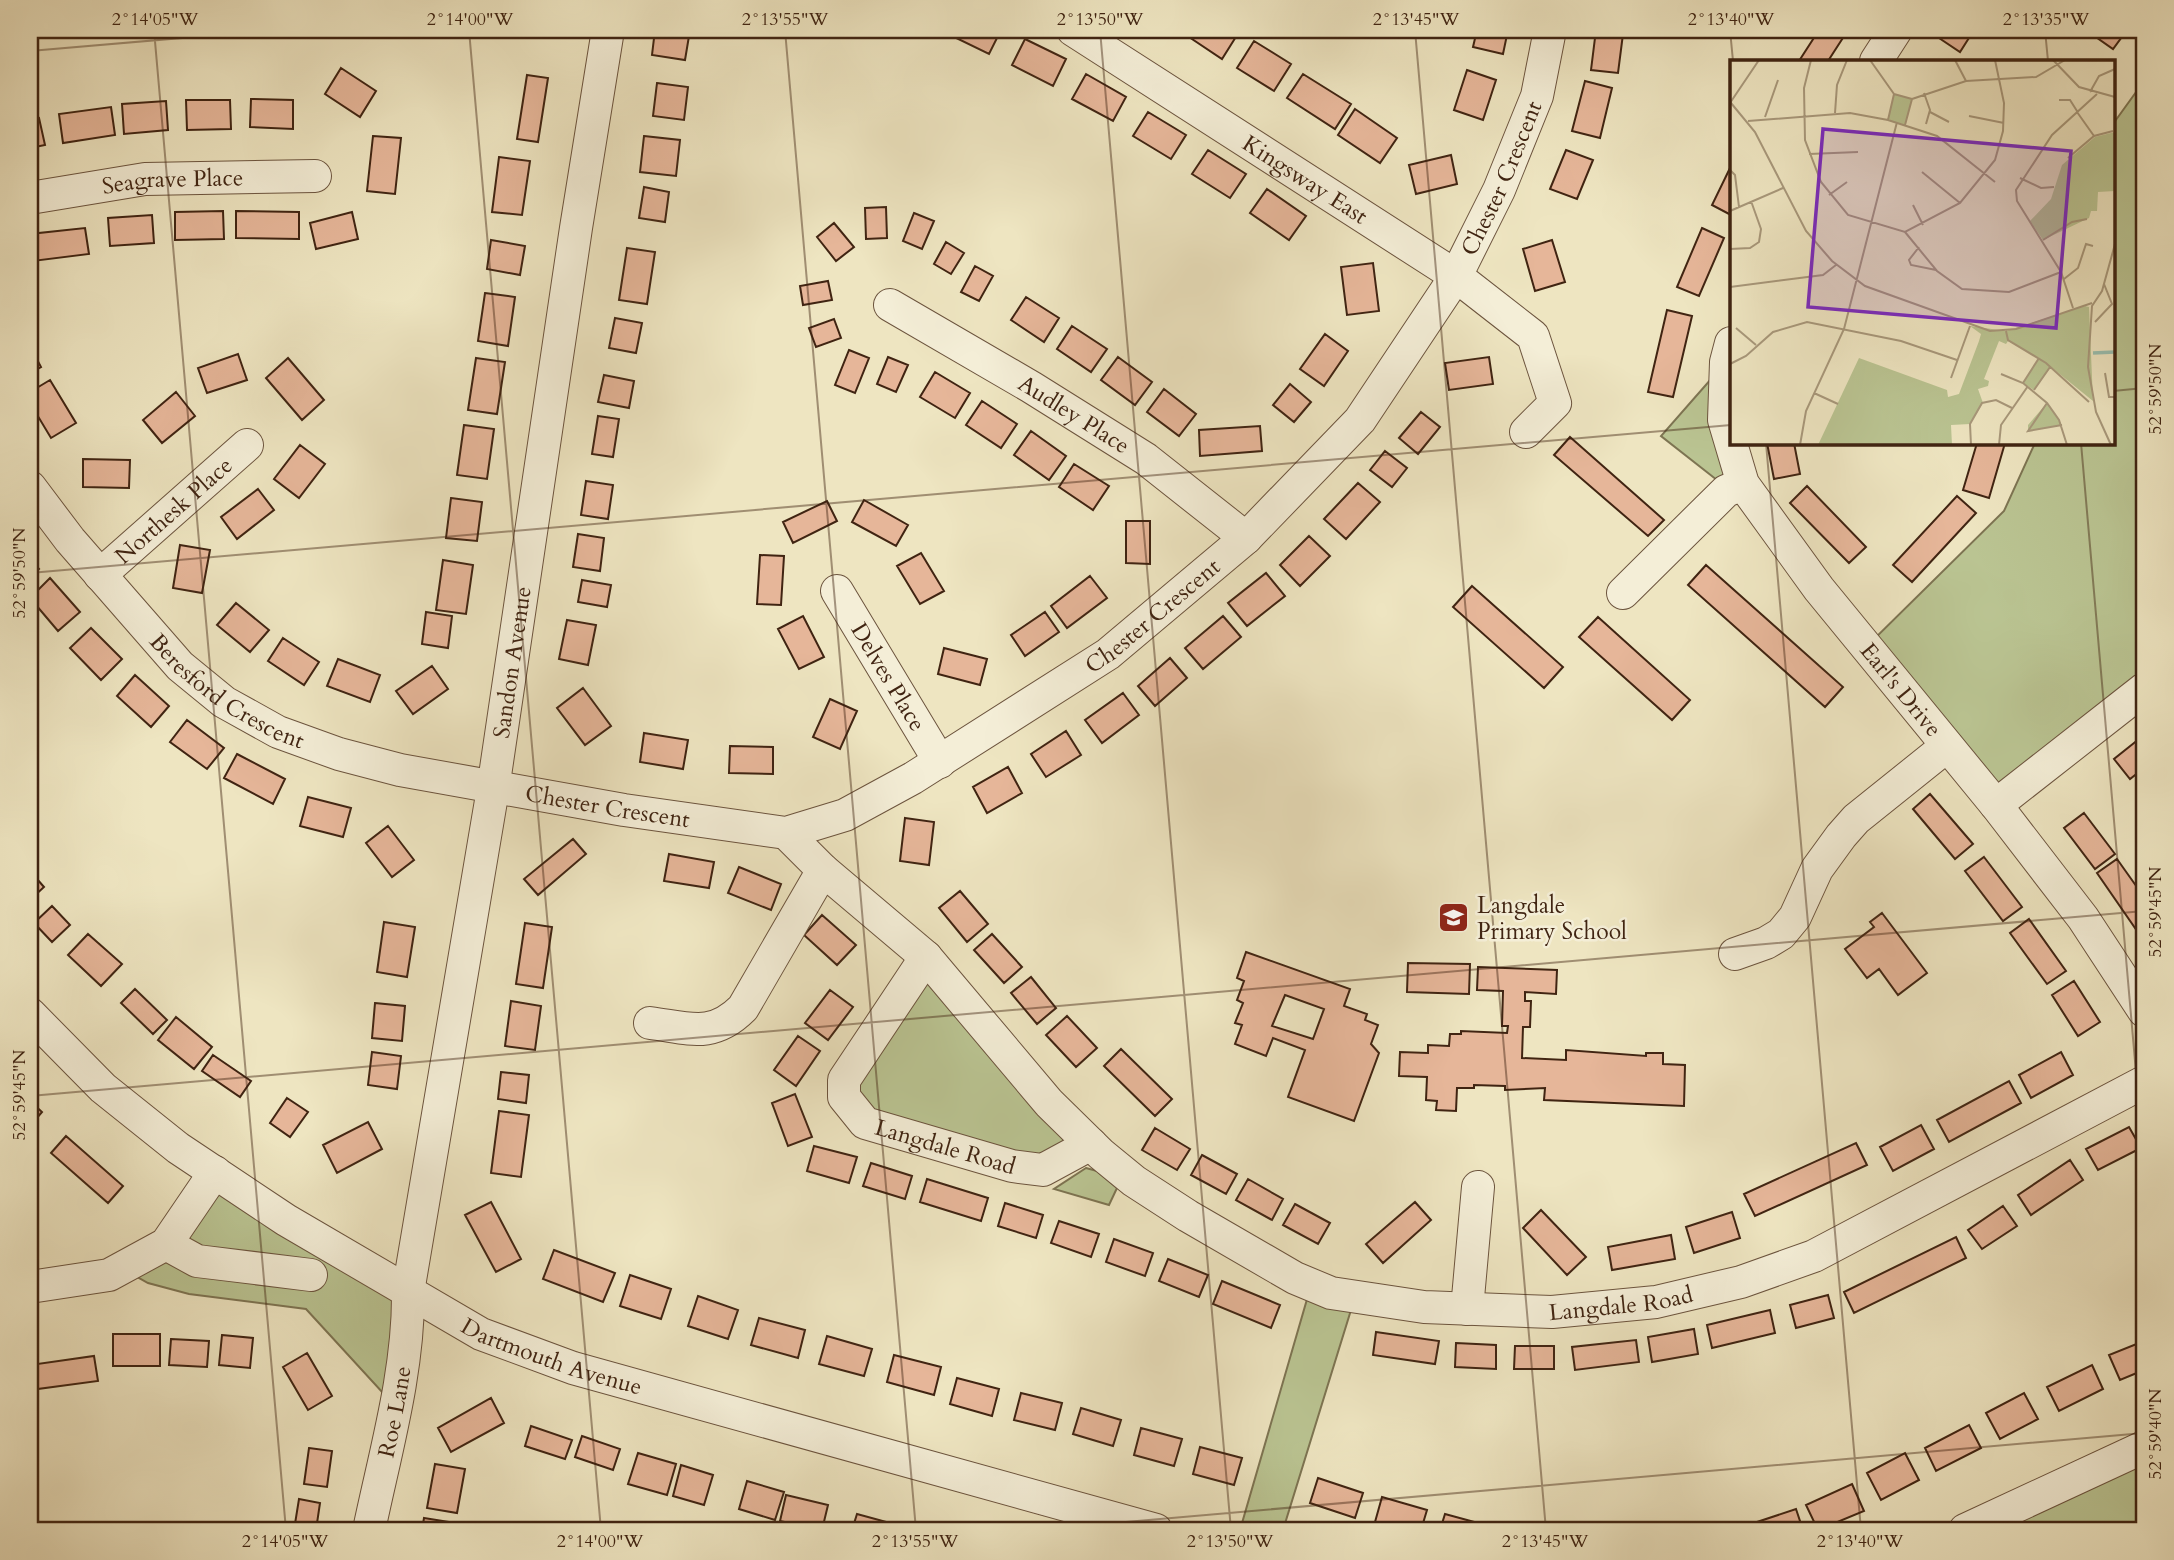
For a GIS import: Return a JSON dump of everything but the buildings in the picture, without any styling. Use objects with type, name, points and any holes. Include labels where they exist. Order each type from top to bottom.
[{"type":"street","name":"Sandon Avenue","points":[[408,1292],[494,789],[576,228],[608,30]]},
{"type":"street","name":"Kingsway East","points":[[1073,30],[1456,276],[1532,336],[1555,403],[1526,432]]},
{"type":"street","name":"Chester Crescent","points":[[494,789],[786,833],[845,815],[940,762],[1108,654],[1246,538],[1360,420],[1456,276],[1520,142],[1537,96],[1550,30]]},
{"type":"street","points":[[1877,60],[1896,30]]},
{"type":"street","name":"Seagrave Place","points":[[30,198],[145,179],[315,176]]},
{"type":"street","name":"Audley Place","points":[[890,305],[1031,387],[1146,459],[1246,538]]},
{"type":"street","name":"Earl's Drive","points":[[1730,348],[1724,420],[1730,440]]},
{"type":"street","name":"Earl's Drive","points":[[1731,444],[1743,484],[1819,589],[1996,805],[2083,918],[2144,1011]]},
{"type":"street","name":"Northesk Place","points":[[100,575],[247,445]]},
{"type":"street","points":[[1623,593],[1726,491],[1743,484]]},
{"type":"street","name":"Beresford Crescent","points":[[30,487],[100,575],[180,666],[224,702],[278,732],[339,754],[494,789]]},
{"type":"street","name":"Delves Place","points":[[837,591],[940,762]]},
{"type":"street","points":[[1996,805],[2144,689]]},
{"type":"street","points":[[1735,954],[1766,943],[1781,934],[1795,917],[1817,869],[1848,828],[1947,746]]},
{"type":"street","name":"Langdale Road","points":[[786,833],[823,870],[926,957],[1049,1103],[1134,1181],[1188,1216],[1295,1278],[1331,1293],[1424,1307],[1552,1312],[1656,1302],[1741,1282],[1814,1256],[2144,1082]]},
{"type":"street","points":[[650,1023],[707,1031],[730,1021],[743,1008],[823,870]]},
{"type":"street","name":"Langdale Road","points":[[926,957],[844,1080],[844,1097],[865,1123],[1012,1166],[1043,1170],[1091,1144]]},
{"type":"street","name":"Dartmouth Avenue","points":[[30,1014],[103,1088],[178,1148],[286,1220],[481,1334],[573,1368],[1156,1530]]},
{"type":"street","points":[[30,1287],[108,1275],[166,1244],[215,1172]]},
{"type":"street","points":[[1467,1309],[1478,1187]]},
{"type":"street","points":[[166,1244],[197,1261],[311,1275]]},
{"type":"street","name":"Roe Lane","points":[[369,1530],[408,1318],[408,1292]]},
{"type":"street","points":[[1965,1530],[2144,1447]]},
{"type":"green space","points":[[2144,81],[2144,689],[1996,805],[1866,647],[2004,511],[2035,444],[2114,444],[2114,123]]},
{"type":"green space","points":[[1726,362],[1730,444],[1733,444],[1734,455],[1722,484],[1661,436]]},
{"type":"green space","points":[[924,971],[1065,1141],[1047,1156],[1007,1154],[864,1110],[855,1078]]},
{"type":"green space","points":[[1086,1168],[1097,1171],[1117,1188],[1109,1205],[1054,1189]]},
{"type":"green space","points":[[215,1172],[408,1292],[394,1405],[306,1309],[189,1294],[148,1283],[123,1269]]},
{"type":"green space","points":[[1310,1289],[1355,1297],[1283,1530],[1240,1530]]},
{"type":"green space","points":[[2144,1447],[2144,1530],[1965,1530]]},
{"type":"place","name":"Langdale Primary School","points":[[1454,918]]}]
